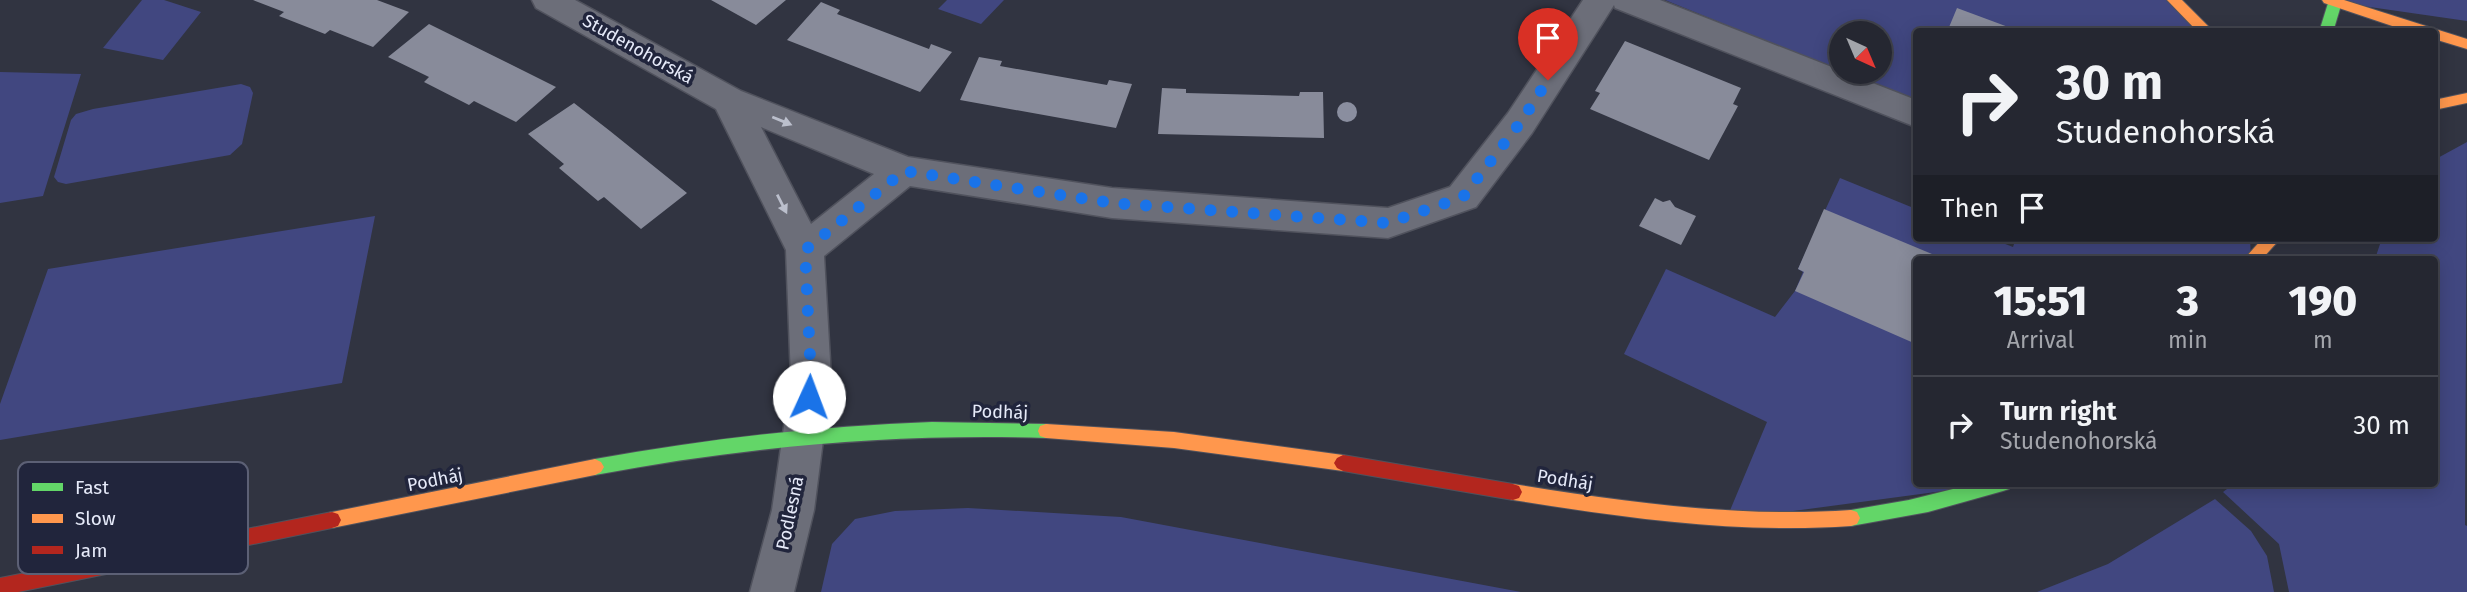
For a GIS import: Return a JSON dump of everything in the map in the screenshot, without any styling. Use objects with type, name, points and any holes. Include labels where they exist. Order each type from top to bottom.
[{"type":"street","name":"Studenohorská","points":[[548,0],[729,100],[904,171],[1112,203],[1388,223],[1463,197],[1520,123],[1600,0]]},
{"type":"street","points":[[1627,0],[1913,113]]},
{"type":"street","points":[[2174,0],[2203,28]]},
{"type":"street","points":[[2327,28],[2332,1],[2415,28]]},
{"type":"street","points":[[2438,35],[2467,44]]},
{"type":"street","points":[[2438,104],[2467,99]]},
{"type":"street","points":[[729,100],[805,250],[811,378],[805,434]]},
{"type":"street","points":[[805,250],[904,171]]},
{"type":"street","points":[[2254,256],[2269,242]]},
{"type":"street","name":"Podháj","points":[[248,537],[707,445],[805,434],[885,429],[996,430],[1188,441],[1642,512],[1726,520],[1839,521],[1897,514],[1961,499],[1992,487]]},
{"type":"street","name":"Podlesná","points":[[772,592],[793,510],[805,434]]},
{"type":"street","name":"Podháj","points":[[0,587],[65,574]]},
{"type":"shaded area","points":[[142,0],[164,0],[201,12],[163,60],[103,48]]},
{"type":"shaded area","points":[[947,0],[1004,0],[981,24],[938,9]]},
{"type":"shaded area","points":[[1665,0],[2174,0],[2203,28],[1913,28],[1913,101],[1872,84],[1892,84],[1892,21],[1829,21],[1829,67]]},
{"type":"shaded area","points":[[2329,0],[2467,0],[2467,21],[2335,2]]},
{"type":"shaded area","points":[[0,72],[81,74],[43,196],[0,203]]},
{"type":"shaded area","points":[[241,84],[250,87],[253,93],[242,144],[230,155],[66,184],[58,182],[54,177],[71,120],[76,114]]},
{"type":"shaded area","points":[[2467,142],[2467,592],[2289,592],[2279,544],[2223,492],[2230,487],[2438,487],[2438,256],[2376,256],[2381,242],[2438,242],[2438,158]]},
{"type":"shaded area","points":[[1840,178],[1913,208],[1913,242],[2000,242],[2013,247],[2015,242],[2250,242],[2251,256],[1913,256],[1913,487],[1973,487],[1726,520],[1767,422],[1624,354],[1666,269],[1775,317],[1795,291],[1803,272],[1798,269]]},
{"type":"shaded area","points":[[375,216],[342,383],[0,440],[0,404],[48,269]]},
{"type":"shaded area","points":[[2215,499],[2251,531],[2267,556],[2274,592],[2037,592],[2108,564]]},
{"type":"shaded area","points":[[968,508],[1121,517],[1521,592],[821,592],[832,544],[855,519],[895,511]]},
{"type":"building","points":[[253,0],[377,0],[409,12],[373,47],[330,30],[325,34],[279,16],[284,12]]},
{"type":"building","points":[[711,0],[786,0],[756,25]]},
{"type":"building","points":[[821,2],[840,10],[837,14],[929,49],[931,44],[952,52],[920,92],[787,40]]},
{"type":"building","points":[[1957,8],[2011,28],[1949,28]]},
{"type":"building","points":[[429,24],[556,87],[516,122],[474,101],[469,105],[424,82],[429,77],[388,57]]},
{"type":"building","points":[[1625,41],[1741,88],[1733,104],[1738,106],[1709,160],[1590,109],[1600,93],[1595,91]]},
{"type":"building","points":[[979,57],[1002,61],[1000,66],[1107,85],[1109,80],[1132,84],[1116,128],[960,100]]},
{"type":"building","points":[[1162,88],[1186,89],[1186,93],[1299,96],[1300,92],[1323,92],[1324,138],[1158,134]]},
{"type":"building","points":[[574,103],[687,193],[641,229],[604,197],[598,201],[559,168],[564,164],[528,134]]},
{"type":"building","points":[[1655,198],[1663,202],[1670,200],[1675,207],[1696,216],[1681,245],[1639,226]]},
{"type":"building","points":[[1824,209],[1937,256],[1913,256],[1913,343],[1795,291],[1804,272],[1798,269]]},
{"type":"traffic: fast","points":[[2327,28],[2335,2]]},
{"type":"traffic: fast","points":[[595,467],[708,448],[819,435],[932,429],[1046,431]]},
{"type":"traffic: fast","points":[[1851,518],[1928,504],[1990,487]]},
{"type":"traffic: slow","points":[[2174,0],[2203,28]]},
{"type":"traffic: slow","points":[[2329,0],[2415,28]]},
{"type":"traffic: slow","points":[[2438,35],[2467,44]]},
{"type":"traffic: slow","points":[[2438,104],[2467,98]]},
{"type":"traffic: slow","points":[[2255,256],[2269,242]]},
{"type":"traffic: slow","points":[[1046,431],[1174,440],[1343,463]]},
{"type":"traffic: slow","points":[[332,520],[595,467]]},
{"type":"traffic: slow","points":[[1513,492],[1639,511],[1724,520],[1767,522],[1851,518]]},
{"type":"traffic: jam","points":[[1343,463],[1513,492]]},
{"type":"traffic: jam","points":[[248,537],[332,520]]},
{"type":"traffic: jam","points":[[0,587],[64,574]]},
{"type":"route","points":[[809,397],[811,378],[805,250],[904,171],[1112,203],[1388,223],[1463,197],[1520,123],[1548,80]]}]
